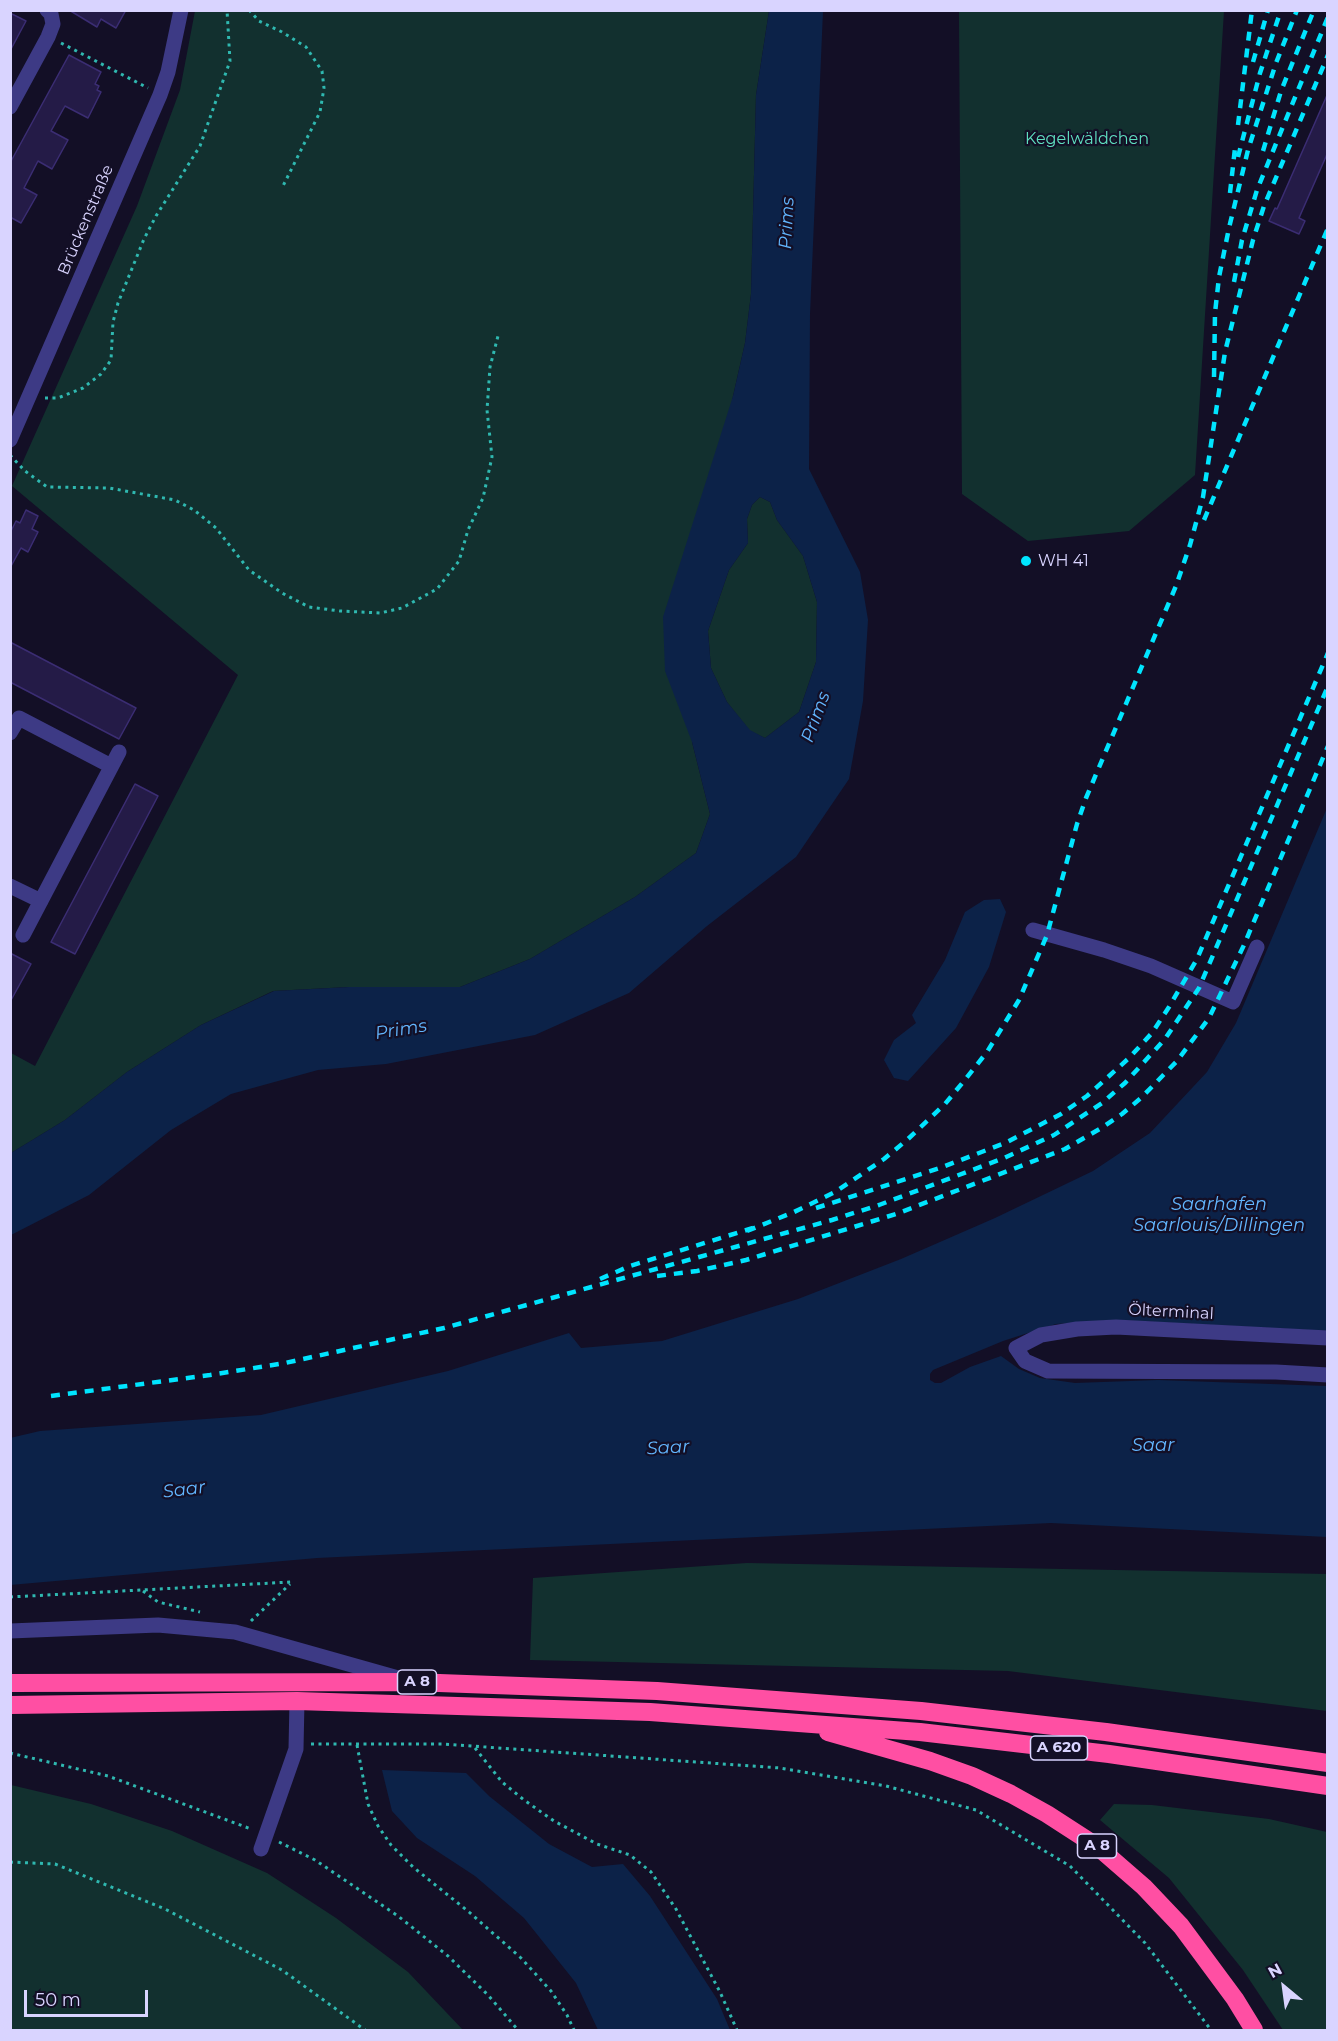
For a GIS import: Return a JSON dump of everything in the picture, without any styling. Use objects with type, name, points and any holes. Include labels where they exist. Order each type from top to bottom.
[{"type":"highway","name":"A 8","points":[[10,1683],[412,1682],[657,1691],[921,1711],[1106,1732],[1328,1763]]},
{"type":"highway","name":"A 8","points":[[10,1705],[297,1701],[528,1707],[789,1721],[930,1761],[972,1776],[1047,1814],[1098,1847],[1144,1887],[1181,1926],[1235,1999],[1254,2031]]},
{"type":"highway","name":"A 620","points":[[789,1721],[920,1732],[1108,1754],[1328,1786]]},
{"type":"street","points":[[10,107],[53,24],[51,14],[47,10]]},
{"type":"street","name":"Brückenstraße","points":[[10,440],[160,95],[168,72],[181,10]]},
{"type":"street","points":[[10,733],[19,718],[115,759],[23,935]]},
{"type":"street","points":[[10,886],[40,901]]},
{"type":"street","points":[[1033,930],[1150,966],[1233,1002],[1257,946]]},
{"type":"street","name":"Ölterminal","points":[[1328,1338],[1116,1327],[1077,1329],[1041,1335],[1017,1348],[1025,1361],[1048,1371],[1276,1372],[1328,1375]]},
{"type":"street","points":[[10,1631],[158,1624],[235,1632],[412,1682]]},
{"type":"street","points":[[264,1842],[296,1749],[297,1701]]},
{"type":"path","points":[[28,398],[58,398],[83,388],[101,374],[111,360],[113,322],[118,303],[148,231],[200,146],[230,61],[227,10]]},
{"type":"path","points":[[249,10],[259,21],[306,47],[322,71],[324,88],[320,112],[283,186]]},
{"type":"path","points":[[48,37],[160,95]]},
{"type":"path","points":[[10,455],[25,471],[47,487],[109,488],[175,500],[194,510],[216,528],[249,570],[282,593],[309,607],[380,613],[402,608],[437,589],[459,561],[468,530],[483,498],[492,457],[487,410],[490,367],[498,336]]},
{"type":"path","points":[[10,1598],[291,1582],[244,1627],[235,1632]]},
{"type":"path","points":[[143,1591],[158,1602],[203,1612]]},
{"type":"path","points":[[296,1749],[310,1744],[443,1744],[780,1768],[886,1786],[976,1810],[1070,1866],[1145,1943],[1211,2031]]},
{"type":"path","points":[[357,1745],[368,1804],[378,1826],[391,1845],[412,1867],[469,1911],[520,1958],[551,1990],[567,2014],[574,2031]]},
{"type":"path","points":[[474,1747],[502,1782],[524,1800],[554,1821],[597,1844],[630,1855],[651,1872],[676,1909],[738,2031]]},
{"type":"path","points":[[10,1753],[108,1776],[264,1842],[315,1860],[398,1916],[448,1956],[488,1995],[518,2031]]},
{"type":"path","points":[[10,1862],[55,1864],[165,1909],[282,1970],[365,2031]]},
{"type":"green space","points":[[195,11],[769,11],[756,95],[751,294],[745,343],[733,396],[692,742],[710,814],[696,853],[635,897],[530,959],[460,987],[349,987],[273,991],[201,1025],[127,1072],[65,1120],[11,1153],[11,1053],[35,1066],[238,675],[12,486],[137,206],[180,90]]},
{"type":"green space","name":"Kegelwäldchen","points":[[959,11],[1224,11],[1195,475],[1129,531],[1028,541],[962,494]]},
{"type":"green space","points":[[760,497],[770,502],[777,520],[803,556],[817,602],[816,662],[799,712],[765,738],[750,731],[727,702],[711,668],[708,631],[729,570],[748,543],[747,519],[752,505]]},
{"type":"green space","points":[[747,1563],[1327,1574],[1327,1711],[1008,1671],[530,1660],[533,1578]]},
{"type":"green space","points":[[11,1785],[91,1804],[172,1831],[267,1873],[336,1918],[408,1972],[463,2030],[11,2030]]},
{"type":"green space","points":[[1114,1804],[1152,1805],[1269,1819],[1327,1832],[1327,2030],[1283,2030],[1243,1970],[1169,1878],[1100,1820]]},
{"type":"water","name":"Prims","points":[[769,11],[823,11],[810,314],[809,469],[860,572],[868,620],[863,701],[849,779],[796,857],[707,926],[629,993],[535,1035],[386,1064],[318,1070],[231,1094],[171,1130],[89,1195],[11,1235],[11,1153],[65,1120],[127,1072],[201,1025],[274,991],[349,987],[460,987],[530,959],[635,897],[696,853],[710,814],[692,742],[665,671],[663,617],[733,396],[745,343],[751,294],[756,95]],"holes":[[[760,497],[770,502],[777,520],[803,556],[817,602],[816,662],[799,712],[765,738],[750,730],[727,702],[711,668],[708,631],[729,570],[748,543],[747,519],[752,505]]]},
{"type":"water","points":[[1327,808],[1327,1331],[1117,1320],[1056,1324],[1003,1341],[933,1370],[930,1380],[941,1383],[970,1367],[1001,1356],[1019,1369],[1040,1378],[1075,1383],[1158,1380],[1327,1386],[1327,1537],[1051,1523],[317,1558],[10,1585],[10,1438],[40,1431],[261,1415],[448,1371],[569,1333],[581,1348],[662,1341],[798,1299],[901,1259],[995,1218],[1093,1171],[1150,1133],[1207,1072],[1236,1023]]},
{"type":"water","points":[[1000,899],[1006,912],[989,967],[956,1028],[908,1081],[894,1078],[884,1060],[894,1040],[916,1023],[912,1015],[945,960],[965,912],[984,900]]},
{"type":"water","points":[[382,1770],[466,1773],[489,1796],[549,1844],[592,1867],[623,1864],[650,1896],[717,1999],[730,2030],[598,2030],[576,1983],[524,1918],[475,1876],[417,1838],[392,1811]]},
{"type":"building","points":[[69,10],[126,10],[116,28],[101,19],[97,27]]},
{"type":"building","points":[[10,13],[26,21],[10,51]]},
{"type":"building","points":[[69,55],[101,72],[95,84],[99,86],[97,90],[101,92],[88,118],[65,106],[51,131],[68,140],[52,169],[38,161],[24,188],[37,195],[21,223],[10,217],[10,163]]},
{"type":"building","points":[[1328,93],[1328,152],[1299,218],[1305,221],[1299,234],[1269,221],[1275,208],[1277,209]]},
{"type":"building","points":[[26,510],[38,516],[32,529],[38,532],[28,552],[21,548],[10,568],[10,533],[16,521],[20,523]]},
{"type":"building","points":[[10,642],[136,708],[119,739],[10,682]]},
{"type":"building","points":[[135,784],[158,796],[75,954],[51,942]]},
{"type":"building","points":[[10,953],[31,964],[10,1002]]},
{"type":"railway","points":[[1238,125],[1252,10]]},
{"type":"railway","points":[[1253,62],[1268,10]]},
{"type":"railway","points":[[1238,157],[1260,73],[1281,10]]},
{"type":"railway","points":[[1214,377],[1215,313],[1219,277],[1229,228],[1248,150],[1276,63],[1297,10]]},
{"type":"railway","points":[[1263,151],[1281,91],[1314,10]]},
{"type":"railway","points":[[1234,282],[1242,240],[1257,190],[1328,17]]},
{"type":"railway","points":[[747,1231],[835,1192],[884,1159],[908,1139],[945,1104],[964,1081],[987,1052],[1019,1000],[1047,935],[1086,798],[1176,586],[1190,545],[1203,497],[1225,352],[1253,240],[1264,206],[1328,55]]},
{"type":"railway","points":[[1230,193],[1235,148]]},
{"type":"railway","points":[[1204,520],[1328,228]]},
{"type":"railway","points":[[816,1208],[940,1168],[1005,1143],[1061,1114],[1087,1096],[1129,1058],[1152,1033],[1197,959],[1328,653]]},
{"type":"railway","points":[[51,1396],[285,1363],[444,1328],[832,1220],[879,1205],[1004,1158],[1054,1135],[1102,1103],[1125,1083],[1165,1039],[1199,988],[1328,686]]},
{"type":"railway","points":[[657,1276],[697,1271],[746,1260],[896,1214],[1065,1149],[1122,1114],[1177,1061],[1209,1018],[1244,945],[1328,746]]},
{"type":"railway","points":[[600,1279],[630,1266],[753,1228]]},
{"type":"place","name":"WH 41","points":[[1026,561]]},
{"type":"water label","name":"Saarhafen Saarlouis/Dillingen","points":[[1219,1215]]},
{"type":"water label","name":"Saar","points":[[1153,1446]]},
{"type":"water label","name":"Saar","points":[[668,1448]]},
{"type":"water label","name":"Saar","points":[[184,1490]]}]
